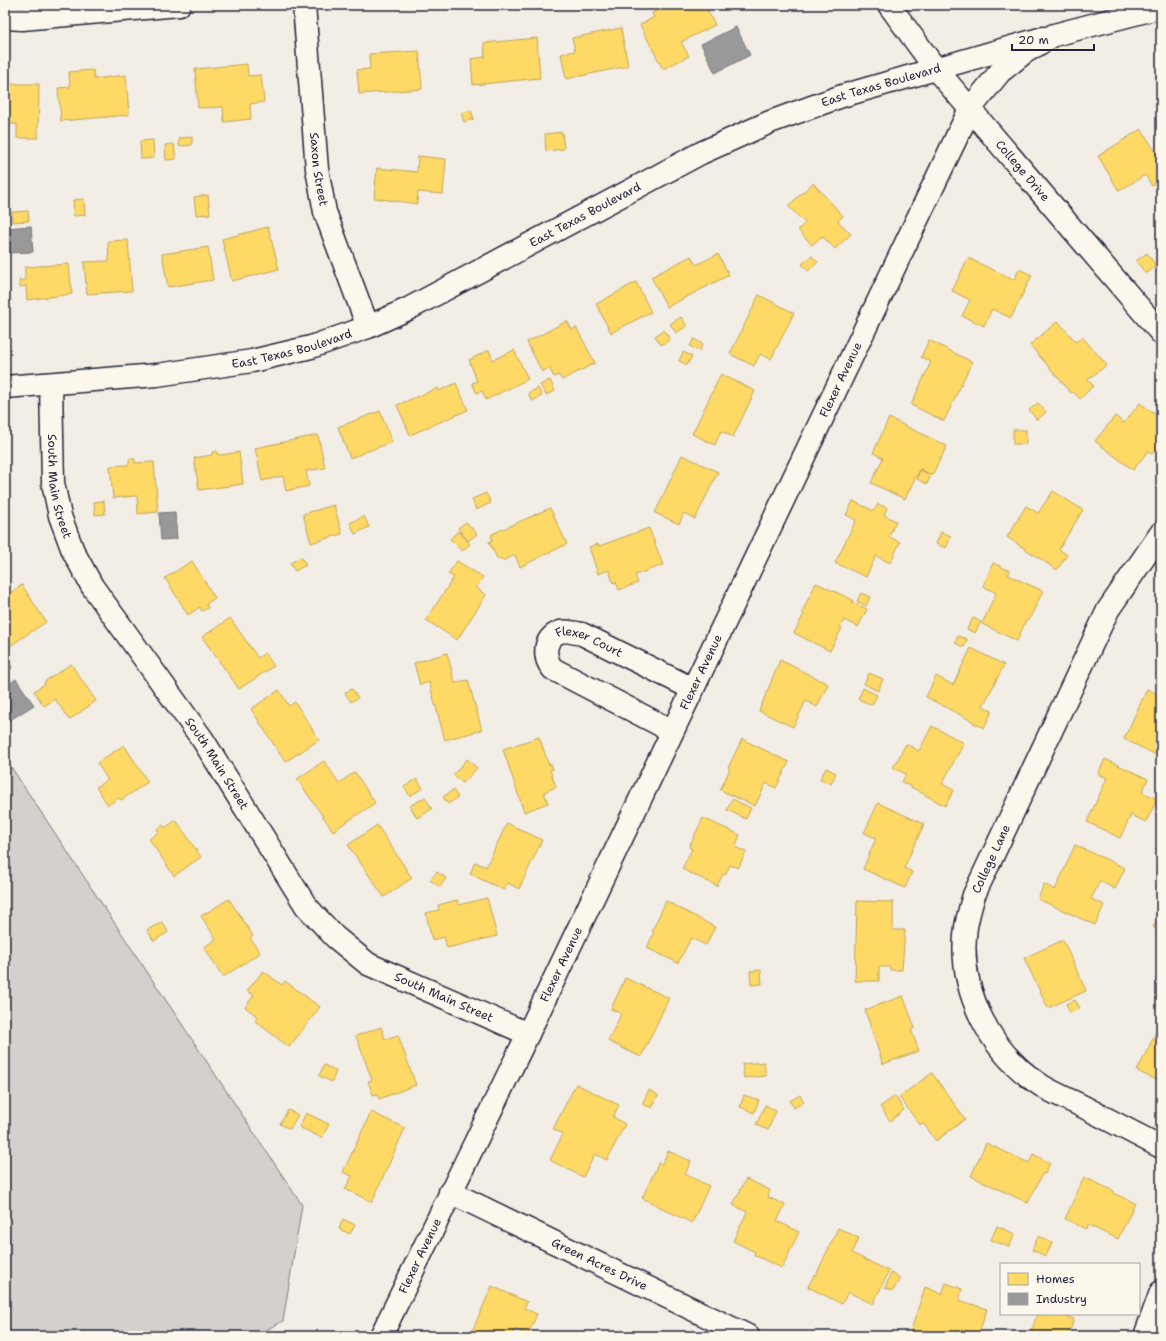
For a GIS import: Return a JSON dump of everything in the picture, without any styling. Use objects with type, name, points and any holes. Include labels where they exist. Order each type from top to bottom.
[{"type":"street","points":[[5,18],[22,19],[179,5]]},
{"type":"street","name":"Saxon Street","points":[[304,5],[316,169],[325,212],[368,327]]},
{"type":"street","name":"College Drive","points":[[889,5],[935,68],[1161,334]]},
{"type":"street","name":"East Texas Boulevard","points":[[5,388],[157,375],[252,361],[311,347],[368,327],[408,309],[701,153],[770,122],[842,96],[935,68],[1054,35],[1161,8]]},
{"type":"street","name":"Flexer Avenue","points":[[381,1336],[528,1034],[970,109],[1000,72],[1025,52],[1054,35]]},
{"type":"street","name":"South Main Street","points":[[51,384],[53,483],[60,516],[73,551],[92,586],[203,740],[306,906],[335,937],[368,964],[528,1034]]},
{"type":"street","name":"College Lane","points":[[1161,533],[1108,610],[974,895],[966,928],[965,955],[969,983],[980,1015],[993,1040],[1015,1065],[1042,1086],[1161,1147]]},
{"type":"street","name":"Flexer Court","points":[[672,731],[553,669],[548,664],[547,646],[551,639],[560,632],[570,631],[582,634],[693,689]]},
{"type":"street","name":"Green Acres Drive","points":[[450,1192],[748,1336]]},
{"type":"street","points":[[1145,1336],[1161,1292]]},
{"type":"shaded area","points":[[5,758],[302,1205],[283,1321],[255,1336],[5,1336]]},
{"type":"building: Homes","points":[[667,5],[705,5],[715,25],[681,42],[689,56],[663,69],[640,25],[654,17],[652,13]]},
{"type":"building: Homes","points":[[621,28],[628,66],[566,79],[561,54],[575,51],[572,38]]},
{"type":"building: Homes","points":[[537,38],[540,78],[473,85],[471,59],[485,57],[484,43]]},
{"type":"building: Homes","points":[[419,51],[422,89],[359,94],[357,70],[370,69],[369,54]]},
{"type":"building: Homes","points":[[247,64],[248,76],[261,75],[264,102],[250,104],[251,119],[224,122],[223,107],[198,108],[195,69]]},
{"type":"building: Homes","points":[[93,70],[94,79],[126,75],[129,115],[61,121],[58,88],[70,87],[69,72]]},
{"type":"building: Homes","points":[[5,84],[39,84],[38,138],[17,138],[17,124],[5,124]]},
{"type":"building: Homes","points":[[471,110],[474,119],[464,122],[461,113]]},
{"type":"building: Homes","points":[[1141,129],[1161,160],[1161,180],[1152,186],[1145,175],[1119,191],[1098,156]]},
{"type":"building: Homes","points":[[562,132],[564,149],[546,151],[545,134]]},
{"type":"building: Homes","points":[[192,137],[192,145],[179,146],[179,138]]},
{"type":"building: Homes","points":[[153,140],[154,158],[141,159],[140,141]]},
{"type":"building: Homes","points":[[174,144],[176,159],[166,160],[165,145]]},
{"type":"building: Homes","points":[[418,156],[446,159],[443,194],[418,192],[417,204],[374,198],[377,168],[417,172]]},
{"type":"building: Homes","points":[[813,183],[843,216],[838,221],[851,234],[835,249],[822,236],[812,245],[798,230],[805,223],[788,206]]},
{"type":"building: Homes","points":[[208,195],[210,214],[196,215],[194,197]]},
{"type":"building: Homes","points":[[84,199],[85,215],[74,216],[73,200]]},
{"type":"building: Homes","points":[[28,211],[29,221],[12,222],[12,212]]},
{"type":"building: Homes","points":[[268,227],[279,269],[232,281],[222,239]]},
{"type":"building: Homes","points":[[128,240],[132,291],[87,294],[84,262],[109,261],[108,241]]},
{"type":"building: Homes","points":[[208,247],[213,280],[168,287],[162,254]]},
{"type":"building: Homes","points":[[1147,253],[1156,266],[1146,274],[1136,261]]},
{"type":"building: Homes","points":[[718,254],[729,275],[667,307],[651,277],[691,256],[696,265]]},
{"type":"building: Homes","points":[[812,256],[818,262],[808,271],[802,264]]},
{"type":"building: Homes","points":[[968,258],[1014,280],[1019,269],[1032,275],[1011,318],[992,309],[984,326],[962,316],[970,300],[952,291]]},
{"type":"building: Homes","points":[[69,264],[72,294],[27,300],[26,286],[20,287],[19,280],[25,280],[25,267]]},
{"type":"building: Homes","points":[[636,282],[651,312],[611,333],[596,304]]},
{"type":"building: Homes","points":[[759,295],[794,313],[771,359],[760,354],[754,366],[730,354]]},
{"type":"building: Homes","points":[[681,317],[687,326],[676,333],[670,324]]},
{"type":"building: Homes","points":[[567,321],[572,330],[576,327],[595,363],[562,380],[559,375],[554,377],[549,368],[542,372],[527,342]]},
{"type":"building: Homes","points":[[1058,321],[1076,342],[1082,337],[1107,365],[1088,379],[1093,386],[1080,399],[1073,392],[1071,393],[1030,345]]},
{"type":"building: Homes","points":[[664,330],[670,340],[661,345],[655,336]]},
{"type":"building: Homes","points":[[694,339],[703,344],[699,351],[690,346]]},
{"type":"building: Homes","points":[[929,340],[972,362],[944,421],[911,405],[931,362],[921,357]]},
{"type":"building: Homes","points":[[489,350],[493,360],[514,350],[528,379],[486,400],[482,391],[477,393],[472,383],[477,381],[469,360]]},
{"type":"building: Homes","points":[[683,352],[692,356],[687,365],[679,361]]},
{"type":"building: Homes","points":[[721,374],[755,391],[733,437],[721,431],[715,445],[692,434]]},
{"type":"building: Homes","points":[[550,380],[555,391],[546,395],[540,385]]},
{"type":"building: Homes","points":[[456,383],[468,410],[410,435],[397,405],[438,388],[439,391]]},
{"type":"building: Homes","points":[[538,388],[542,396],[532,401],[528,393]]},
{"type":"building: Homes","points":[[1038,403],[1046,412],[1037,420],[1029,410]]},
{"type":"building: Homes","points":[[1140,403],[1161,419],[1161,442],[1152,454],[1148,451],[1133,470],[1095,441],[1115,416],[1124,423]]},
{"type":"building: Homes","points":[[380,411],[392,442],[350,458],[338,427]]},
{"type":"building: Homes","points":[[889,418],[947,446],[932,475],[920,469],[905,499],[871,483],[883,458],[873,453]]},
{"type":"building: Homes","points":[[1013,430],[1026,430],[1026,444],[1013,444]]},
{"type":"building: Homes","points":[[318,435],[325,468],[306,471],[309,486],[286,491],[283,476],[262,481],[255,448]]},
{"type":"building: Homes","points":[[217,451],[217,454],[221,455],[239,452],[243,484],[199,490],[194,458],[212,455],[212,452]]},
{"type":"building: Homes","points":[[682,455],[718,472],[695,519],[684,513],[679,524],[655,513]]},
{"type":"building: Homes","points":[[129,459],[135,459],[135,463],[154,462],[158,512],[138,514],[137,496],[113,498],[110,466],[127,465],[129,464]]},
{"type":"building: Homes","points":[[920,470],[931,475],[927,484],[917,479]]},
{"type":"building: Homes","points":[[1053,491],[1083,510],[1059,549],[1067,555],[1057,570],[1007,537],[1026,506],[1038,513]]},
{"type":"building: Homes","points":[[486,493],[491,503],[476,510],[472,499]]},
{"type":"building: Homes","points":[[104,501],[105,514],[95,515],[94,502]]},
{"type":"building: Homes","points":[[853,501],[874,511],[878,504],[887,508],[884,515],[896,521],[889,537],[900,542],[890,563],[876,556],[866,577],[835,563],[856,520],[846,515]]},
{"type":"building: Homes","points":[[334,505],[342,534],[311,543],[303,514]]},
{"type":"building: Homes","points":[[550,508],[567,544],[520,567],[515,555],[503,561],[501,558],[498,560],[489,542],[493,540],[491,537],[492,534]]},
{"type":"building: Homes","points":[[364,516],[369,527],[355,534],[350,523]]},
{"type":"building: Homes","points":[[466,522],[477,534],[468,541],[458,528]]},
{"type":"building: Homes","points":[[649,528],[663,565],[635,575],[638,583],[619,590],[616,582],[613,583],[609,570],[598,574],[589,547],[598,544],[599,546]]},
{"type":"building: Homes","points":[[458,531],[470,544],[462,551],[450,539]]},
{"type":"building: Homes","points":[[941,532],[951,536],[946,548],[936,544]]},
{"type":"building: Homes","points":[[301,557],[306,565],[295,571],[290,563]]},
{"type":"building: Homes","points":[[192,561],[215,598],[206,604],[208,608],[202,611],[200,607],[188,615],[165,578]]},
{"type":"building: Homes","points":[[457,561],[483,577],[476,588],[486,595],[457,640],[426,620],[454,577],[448,574]]},
{"type":"building: Homes","points":[[993,563],[1010,571],[1008,575],[1043,591],[1029,620],[1026,620],[1017,641],[982,624],[996,593],[983,586]]},
{"type":"building: Homes","points":[[816,583],[853,600],[852,602],[867,609],[858,627],[844,620],[840,627],[842,628],[830,651],[794,633],[804,614],[802,612]]},
{"type":"building: Homes","points":[[22,585],[46,622],[7,648],[5,645],[5,596]]},
{"type":"building: Homes","points":[[861,593],[870,597],[866,606],[857,601]]},
{"type":"building: Homes","points":[[230,618],[258,658],[265,653],[274,666],[239,689],[202,637]]},
{"type":"building: Homes","points":[[973,618],[981,622],[975,633],[967,629]]},
{"type":"building: Homes","points":[[958,636],[967,639],[964,647],[955,643]]},
{"type":"building: Homes","points":[[971,648],[1004,665],[983,706],[992,711],[984,728],[926,697],[936,676],[953,685]]},
{"type":"building: Homes","points":[[447,653],[455,683],[468,680],[482,730],[445,740],[429,682],[420,685],[414,663]]},
{"type":"building: Homes","points":[[780,660],[828,684],[817,707],[806,701],[793,727],[759,711]]},
{"type":"building: Homes","points":[[71,664],[96,701],[69,720],[55,699],[44,706],[34,691],[45,684],[44,682]]},
{"type":"building: Homes","points":[[869,673],[883,679],[878,691],[864,684]]},
{"type":"building: Homes","points":[[863,688],[877,695],[872,705],[858,699]]},
{"type":"building: Homes","points":[[352,689],[358,698],[351,702],[345,693]]},
{"type":"building: Homes","points":[[1147,689],[1161,696],[1160,757],[1124,739]]},
{"type":"building: Homes","points":[[279,690],[289,706],[295,702],[319,740],[285,762],[251,709]]},
{"type":"building: Homes","points":[[932,726],[964,743],[942,784],[954,790],[945,806],[902,782],[906,774],[893,768],[906,744],[919,751]]},
{"type":"building: Homes","points":[[539,737],[549,765],[551,764],[553,769],[550,770],[556,787],[544,792],[548,803],[524,812],[503,749]]},
{"type":"building: Homes","points":[[742,739],[789,762],[776,788],[766,783],[755,806],[720,790],[730,769],[728,768]]},
{"type":"building: Homes","points":[[124,745],[148,782],[121,800],[119,798],[108,805],[96,787],[108,780],[97,763]]},
{"type":"building: Homes","points":[[467,759],[477,768],[463,783],[453,775]]},
{"type":"building: Homes","points":[[1105,759],[1148,779],[1142,792],[1157,799],[1146,822],[1131,815],[1120,838],[1087,822],[1107,778],[1098,774]]},
{"type":"building: Homes","points":[[324,761],[339,783],[355,772],[375,803],[333,831],[297,779]]},
{"type":"building: Homes","points":[[826,768],[836,773],[831,784],[820,779]]},
{"type":"building: Homes","points":[[417,779],[423,788],[410,796],[404,787]]},
{"type":"building: Homes","points":[[453,790],[458,797],[448,804],[443,797]]},
{"type":"building: Homes","points":[[425,797],[432,809],[417,818],[410,806]]},
{"type":"building: Homes","points":[[732,799],[751,808],[746,819],[727,810]]},
{"type":"building: Homes","points":[[878,803],[924,824],[904,868],[912,872],[905,888],[863,869],[876,838],[864,833]]},
{"type":"building: Homes","points":[[703,818],[740,835],[735,847],[746,852],[738,868],[730,865],[725,875],[723,874],[717,886],[682,869],[692,849],[689,847]]},
{"type":"building: Homes","points":[[176,820],[201,857],[174,876],[149,839],[159,832],[157,829],[163,825],[165,828]]},
{"type":"building: Homes","points":[[507,823],[542,840],[519,889],[508,883],[504,890],[470,874],[475,862],[486,867]]},
{"type":"building: Homes","points":[[377,825],[412,878],[384,897],[348,845]]},
{"type":"building: Homes","points":[[1075,845],[1125,868],[1115,889],[1100,881],[1091,899],[1104,905],[1095,925],[1038,899],[1044,884],[1055,890]]},
{"type":"building: Homes","points":[[437,872],[446,878],[440,887],[430,880]]},
{"type":"building: Homes","points":[[487,898],[497,936],[447,948],[444,937],[432,940],[426,913],[439,910],[438,905],[457,900],[459,905]]},
{"type":"building: Homes","points":[[229,899],[253,936],[250,938],[260,953],[223,977],[204,947],[216,939],[201,916]]},
{"type":"building: Homes","points":[[666,901],[715,927],[706,945],[691,938],[678,963],[647,948],[654,932],[652,931]]},
{"type":"building: Homes","points":[[857,901],[893,902],[893,930],[905,930],[902,970],[890,970],[890,967],[879,967],[879,981],[855,981]]},
{"type":"building: Homes","points":[[1158,917],[1161,918],[1161,931],[1153,927]]},
{"type":"building: Homes","points":[[162,922],[168,932],[154,941],[147,930]]},
{"type":"building: Homes","points":[[1063,940],[1086,991],[1048,1008],[1024,958]]},
{"type":"building: Homes","points":[[761,970],[762,984],[751,985],[750,971]]},
{"type":"building: Homes","points":[[263,971],[282,985],[285,981],[320,1007],[289,1047],[255,1021],[258,1017],[245,1007],[254,995],[247,991]]},
{"type":"building: Homes","points":[[625,978],[669,998],[641,1057],[608,1041],[621,1014],[611,1009]]},
{"type":"building: Homes","points":[[903,996],[915,1028],[911,1029],[919,1051],[883,1064],[865,1010]]},
{"type":"building: Homes","points":[[1075,1000],[1080,1008],[1070,1013],[1066,1004]]},
{"type":"building: Homes","points":[[381,1027],[385,1039],[398,1035],[416,1085],[379,1099],[377,1094],[373,1095],[368,1081],[372,1080],[356,1036]]},
{"type":"building: Homes","points":[[1156,1032],[1161,1035],[1161,1082],[1137,1071]]},
{"type":"building: Homes","points":[[764,1062],[766,1076],[744,1078],[742,1064]]},
{"type":"building: Homes","points":[[324,1065],[336,1071],[332,1082],[319,1076]]},
{"type":"building: Homes","points":[[932,1073],[965,1119],[936,1141],[923,1123],[920,1125],[899,1097]]},
{"type":"building: Homes","points":[[576,1084],[619,1105],[613,1117],[625,1124],[607,1160],[595,1154],[583,1177],[550,1160],[563,1134],[553,1129]]},
{"type":"building: Homes","points":[[649,1090],[658,1095],[652,1108],[642,1104]]},
{"type":"building: Homes","points":[[744,1095],[759,1100],[754,1113],[740,1107]]},
{"type":"building: Homes","points":[[800,1095],[804,1102],[794,1108],[790,1101]]},
{"type":"building: Homes","points":[[895,1096],[904,1110],[890,1121],[880,1107]]},
{"type":"building: Homes","points":[[765,1105],[776,1111],[768,1130],[756,1125]]},
{"type":"building: Homes","points":[[288,1110],[298,1115],[290,1129],[280,1124]]},
{"type":"building: Homes","points":[[371,1112],[405,1128],[372,1202],[345,1189],[352,1176],[343,1172]]},
{"type":"building: Homes","points":[[306,1113],[329,1124],[322,1138],[299,1127]]},
{"type":"building: Homes","points":[[986,1143],[1029,1163],[1033,1154],[1050,1163],[1045,1174],[1043,1173],[1028,1203],[971,1176]]},
{"type":"building: Homes","points":[[668,1151],[691,1161],[685,1174],[709,1186],[692,1223],[642,1198],[659,1162],[662,1164]]},
{"type":"building: Homes","points":[[1084,1177],[1135,1203],[1118,1239],[1088,1225],[1086,1229],[1065,1219]]},
{"type":"building: Homes","points":[[746,1179],[770,1190],[768,1197],[785,1205],[777,1221],[799,1232],[782,1268],[754,1255],[755,1252],[733,1241],[747,1212],[733,1205]]},
{"type":"building: Homes","points":[[343,1219],[355,1225],[350,1234],[339,1229]]},
{"type":"building: Homes","points":[[997,1226],[1015,1234],[1009,1247],[991,1240]]},
{"type":"building: Homes","points":[[838,1228],[859,1238],[852,1253],[889,1271],[873,1304],[848,1292],[842,1304],[808,1287],[814,1275],[816,1275]]},
{"type":"building: Homes","points":[[1038,1236],[1052,1243],[1046,1256],[1032,1250]]},
{"type":"building: Homes","points":[[891,1273],[900,1278],[893,1291],[885,1288]]},
{"type":"building: Homes","points":[[946,1283],[962,1289],[959,1300],[987,1309],[978,1336],[953,1336],[947,1334],[946,1336],[917,1336],[910,1333],[925,1287],[942,1294]]},
{"type":"building: Homes","points":[[492,1286],[527,1302],[524,1308],[537,1314],[528,1335],[515,1329],[511,1336],[470,1336]]},
{"type":"building: Homes","points":[[1037,1315],[1062,1315],[1074,1319],[1068,1336],[1030,1336]]},
{"type":"building: Industry","points":[[736,27],[750,55],[715,73],[701,44]]},
{"type":"building: Industry","points":[[31,226],[33,252],[5,253],[5,228]]},
{"type":"building: Industry","points":[[175,512],[177,539],[161,540],[159,513]]},
{"type":"building: Industry","points":[[5,656],[12,668],[5,672]]},
{"type":"building: Industry","points":[[16,679],[34,705],[7,722],[5,718],[5,687]]}]
